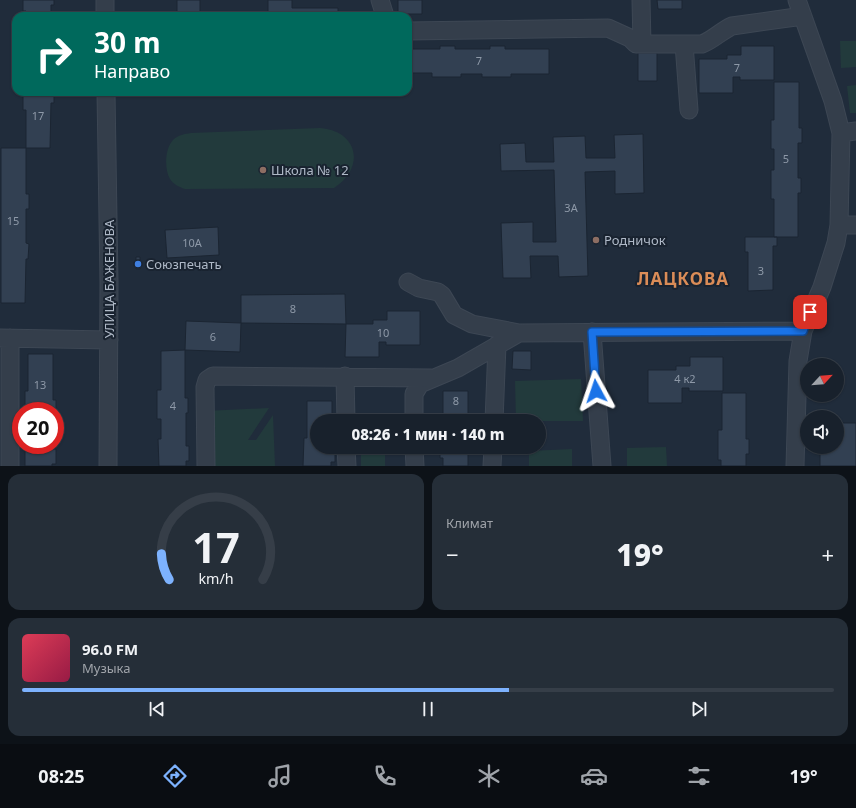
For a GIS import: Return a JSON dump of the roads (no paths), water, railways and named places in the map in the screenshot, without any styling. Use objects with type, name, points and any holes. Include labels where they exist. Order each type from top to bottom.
[{"type":"street","points":[[105,0],[105,12]]},
{"type":"street","points":[[380,0],[384,12]]},
{"type":"street","points":[[641,0],[642,44]]},
{"type":"street","points":[[795,466],[798,361],[803,331],[825,278],[839,226],[848,132],[833,101],[797,0]]},
{"type":"street","points":[[412,31],[608,28],[630,38],[636,44],[702,44],[708,42],[724,29],[732,26],[803,16]]},
{"type":"street","points":[[684,44],[689,110]]},
{"type":"street","name":"УЛИЦА БАЖЕНОВА","points":[[106,96],[109,340],[108,466]]},
{"type":"street","points":[[839,226],[856,225]]},
{"type":"street","points":[[408,282],[419,288],[438,292],[454,315],[472,324],[519,333],[803,331]]},
{"type":"street","points":[[592,332],[602,466]]},
{"type":"street","points":[[414,414],[414,394],[420,384],[431,378],[458,368],[519,333]]},
{"type":"street","points":[[10,466],[5,338],[109,340]]},
{"type":"street","points":[[494,414],[497,345]]},
{"type":"street","points":[[206,466],[205,387],[208,380],[213,376],[345,376],[431,378]]},
{"type":"street","points":[[345,376],[346,414]]},
{"type":"street","points":[[346,454],[347,466]]},
{"type":"street","points":[[414,454],[415,466]]},
{"type":"street","points":[[492,466],[493,454]]},
{"type":"place","name":"Школа № 12","points":[[263,170]]},
{"type":"place","name":"Родничок","points":[[596,240]]},
{"type":"place","name":"Союзпечать","points":[[138,264]]},
{"type":"district","name":"ЛАЦКОВА","points":[[683,279]]}]
